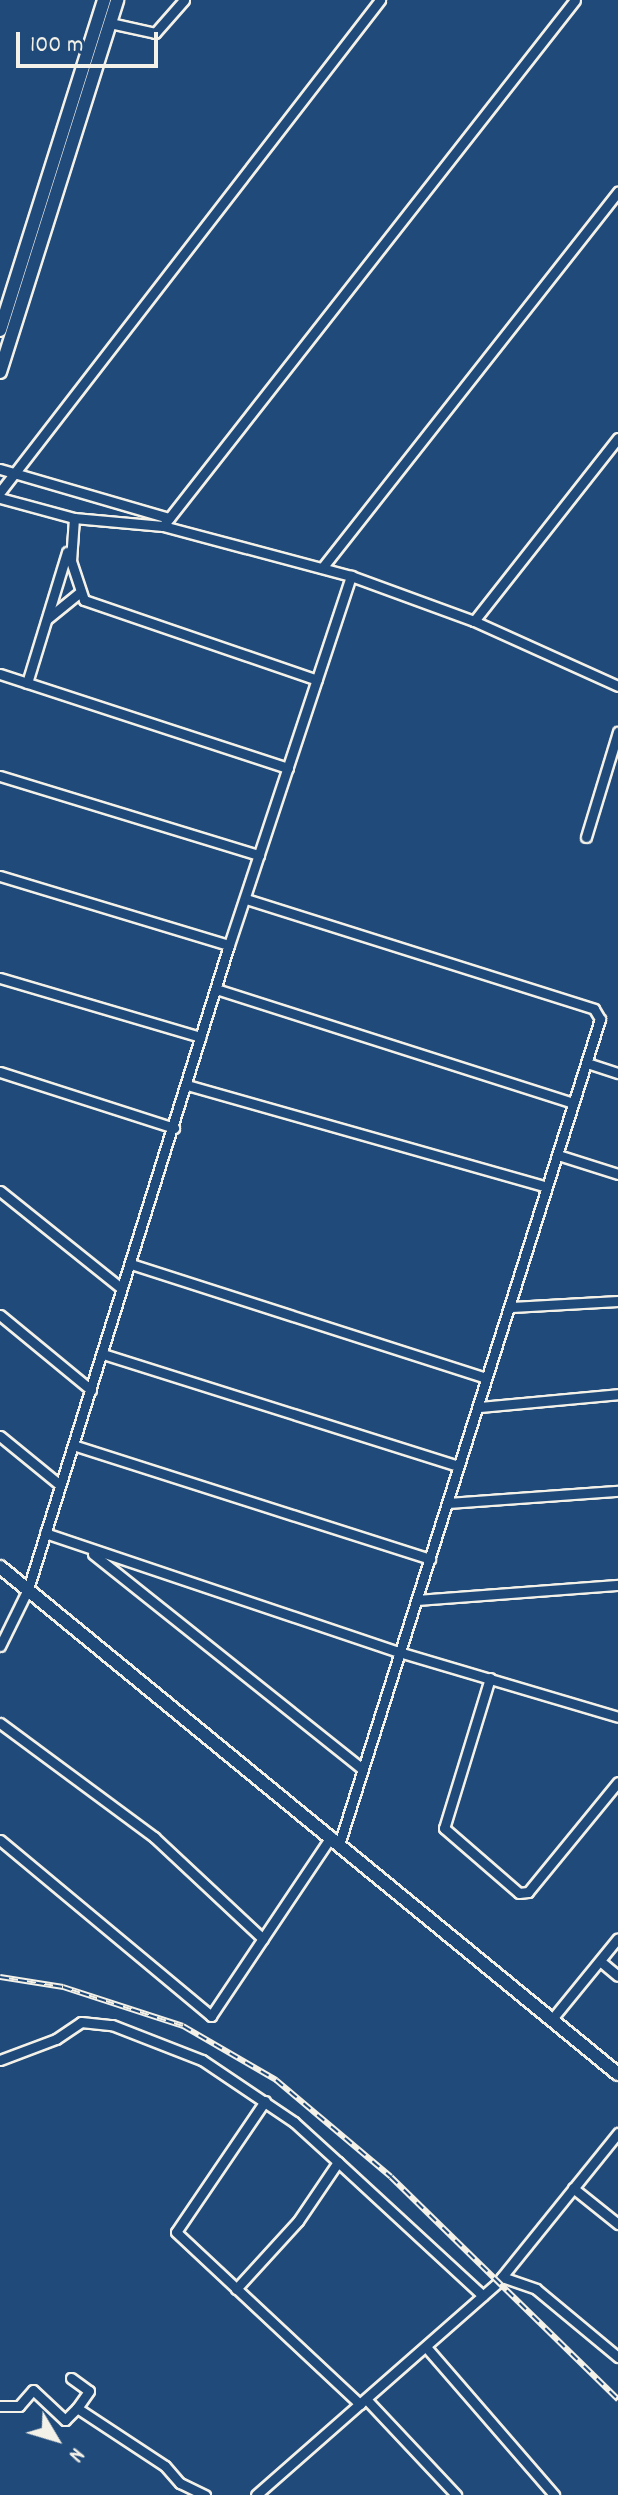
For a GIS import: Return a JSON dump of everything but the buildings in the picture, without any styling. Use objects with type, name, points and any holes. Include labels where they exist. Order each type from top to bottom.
[{"type":"street","points":[[0,372],[104,0]]},
{"type":"street","points":[[0,330],[117,0]]},
{"type":"street","points":[[110,23],[155,33],[184,0]]},
{"type":"street","points":[[0,492],[380,0]]},
{"type":"street","points":[[166,522],[575,0]]},
{"type":"street","points":[[322,568],[618,192]]},
{"type":"street","points":[[474,621],[618,438]]},
{"type":"street","points":[[0,469],[351,576],[474,621],[617,683]]},
{"type":"street","points":[[0,498],[74,518],[166,522]]},
{"type":"street","points":[[27,683],[69,545],[74,518]]},
{"type":"street","points":[[69,545],[78,594]]},
{"type":"street","points":[[0,1646],[28,1589],[229,945],[351,576]]},
{"type":"street","points":[[47,619],[78,594]]},
{"type":"street","points":[[78,594],[317,680]]},
{"type":"street","points":[[0,674],[288,768]]},
{"type":"street","points":[[586,837],[618,732]]},
{"type":"street","points":[[0,776],[259,855]]},
{"type":"street","points":[[0,876],[229,945]]},
{"type":"street","points":[[0,1840],[211,2016],[335,1841],[418,1600],[600,1019],[594,1009],[246,899]]},
{"type":"street","points":[[0,978],[201,1037]]},
{"type":"street","points":[[216,989],[573,1103]]},
{"type":"street","points":[[587,1063],[618,1073]]},
{"type":"street","points":[[0,1072],[174,1128]]},
{"type":"street","points":[[187,1085],[547,1187]]},
{"type":"street","points":[[558,1155],[618,1174]]},
{"type":"street","points":[[0,1191],[121,1288]]},
{"type":"street","points":[[131,1264],[486,1378]]},
{"type":"street","points":[[512,1307],[618,1301]]},
{"type":"street","points":[[0,1315],[91,1390]]},
{"type":"street","points":[[103,1354],[458,1466]]},
{"type":"street","points":[[479,1407],[618,1394]]},
{"type":"street","points":[[0,1436],[60,1485]]},
{"type":"street","points":[[73,1445],[430,1559]]},
{"type":"street","points":[[449,1503],[618,1491]]},
{"type":"street","points":[[45,1533],[88,1550],[399,1652],[618,1717]]},
{"type":"street","points":[[88,1550],[362,1769]]},
{"type":"street","points":[[0,1567],[618,2074]]},
{"type":"street","points":[[418,1600],[618,1585]]},
{"type":"street","points":[[490,1678],[444,1828],[519,1893],[528,1892],[618,1782]]},
{"type":"street","points":[[0,1723],[154,1837],[263,1939]]},
{"type":"street","points":[[552,2019],[618,1938]]},
{"type":"street","points":[[600,1961],[618,1976]]},
{"type":"street","points":[[0,2060],[90,2020],[202,2060],[265,2101],[338,2162],[483,2296]]},
{"type":"street","points":[[265,2101],[176,2232],[363,2402],[456,2495]]},
{"type":"street","points":[[256,2495],[502,2277],[618,2133]]},
{"type":"street","points":[[236,2289],[298,2221],[338,2162]]},
{"type":"street","points":[[573,2188],[618,2224]]},
{"type":"street","points":[[502,2277],[536,2289],[618,2357]]},
{"type":"street","points":[[426,2347],[554,2495]]},
{"type":"street","points":[[0,2406],[19,2406],[33,2390],[65,2420],[89,2391],[71,2378]]},
{"type":"street","points":[[77,2408],[165,2466],[180,2483],[205,2495]]},
{"type":"railway","points":[[0,1977],[63,1987],[183,2026],[276,2080],[391,2177],[618,2399]]}]
